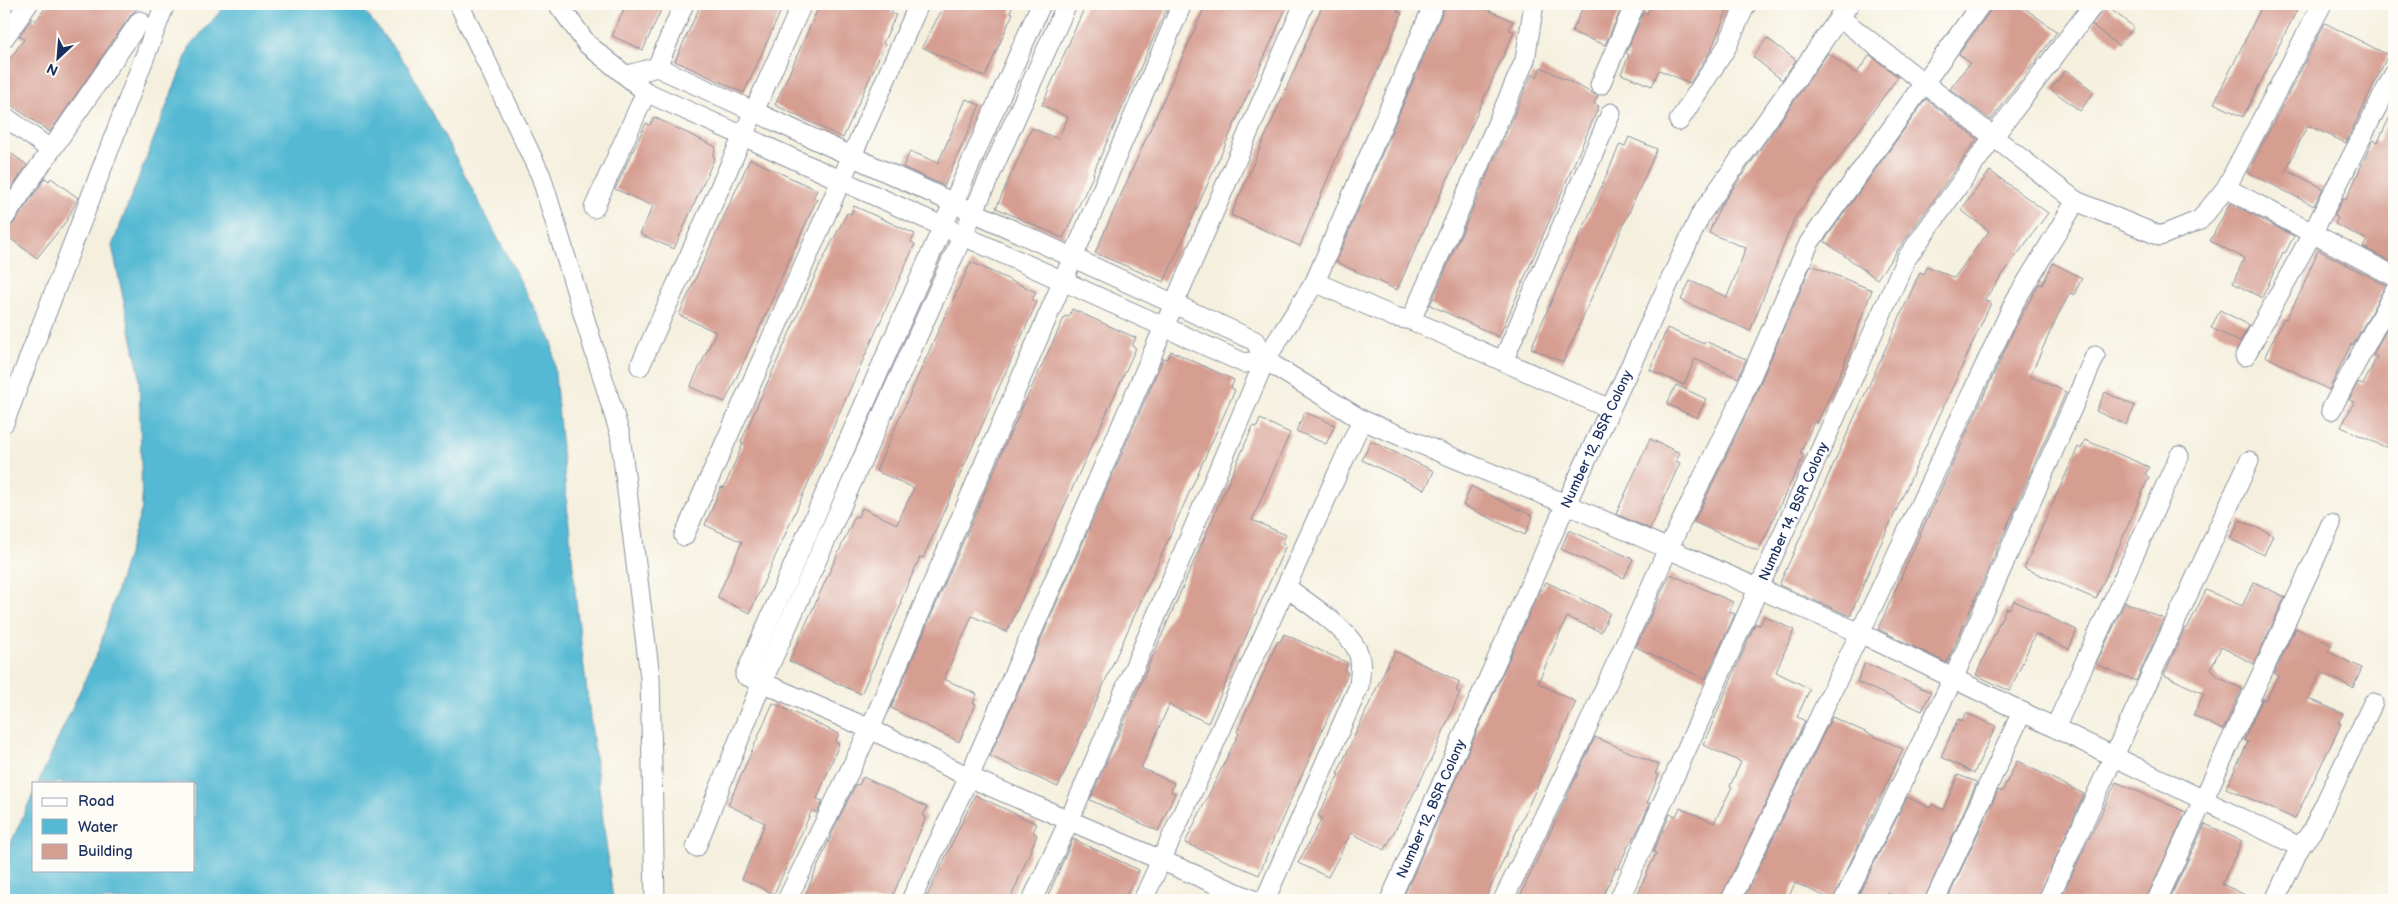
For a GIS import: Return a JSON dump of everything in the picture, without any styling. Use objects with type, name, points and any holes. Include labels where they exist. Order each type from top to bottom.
[{"type":"street","points":[[4,38],[28,4]]},
{"type":"street","points":[[4,423],[165,4]]},
{"type":"street","points":[[458,4],[541,176],[620,434],[650,677],[655,900]]},
{"type":"street","points":[[558,4],[587,44],[628,75],[646,92],[1244,363],[1265,360]]},
{"type":"street","points":[[657,67],[684,4]]},
{"type":"street","points":[[640,366],[802,4]]},
{"type":"street","points":[[684,536],[919,4]]},
{"type":"street","points":[[1041,4],[745,675],[870,729],[968,777],[1253,900]]},
{"type":"street","points":[[696,847],[762,682],[1067,4]]},
{"type":"street","points":[[786,900],[870,729],[1182,4]]},
{"type":"street","points":[[911,900],[968,777],[1165,328],[1304,4]]},
{"type":"street","points":[[1032,900],[1069,821],[1265,360],[1314,282],[1434,4]]},
{"type":"street","points":[[1411,320],[1526,60],[1534,4]]},
{"type":"street","points":[[1600,84],[1635,4]]},
{"type":"street","points":[[1680,122],[1726,48],[1746,4]]},
{"type":"street","points":[[1502,900],[1580,745],[1668,549],[1742,397],[1809,243],[1980,4]]},
{"type":"street","name":"Number 14, BSR Colony","points":[[1619,900],[1906,259],[1994,136],[2094,4]]},
{"type":"street","points":[[1844,10],[1924,81],[2082,204],[2160,236],[2200,220],[2226,188],[2322,4]]},
{"type":"street","name":"Number 12, BSR Colony","points":[[1390,900],[1566,504],[1701,214],[1844,10]]},
{"type":"street","points":[[4,218],[140,21]]},
{"type":"street","points":[[628,75],[657,67],[1175,304],[1255,341],[1265,360],[1362,420],[1566,504],[1860,633],[2300,847]]},
{"type":"street","points":[[2246,356],[2312,234],[2394,74]]},
{"type":"street","points":[[594,208],[646,92]]},
{"type":"street","points":[[1503,361],[1611,113]]},
{"type":"street","points":[[4,116],[51,150]]},
{"type":"street","points":[[2226,188],[2394,276]]},
{"type":"street","points":[[1731,900],[1860,633],[2015,302],[2082,204]]},
{"type":"street","points":[[1314,282],[1394,318],[1411,320],[1610,409]]},
{"type":"street","points":[[2331,410],[2394,292]]},
{"type":"street","points":[[1844,900],[1953,678],[2095,356]]},
{"type":"street","points":[[1142,900],[1362,420]]},
{"type":"street","points":[[2055,728],[2179,456]]},
{"type":"street","points":[[2048,900],[2249,461]]},
{"type":"street","points":[[2157,900],[2202,799],[2331,524]]},
{"type":"street","points":[[1265,900],[1359,686],[1361,664],[1356,648],[1324,614],[1286,587]]},
{"type":"street","points":[[2275,900],[2300,847],[2312,831],[2373,703]]},
{"type":"street","points":[[1935,900],[2022,712]]},
{"type":"water","points":[[227,4],[359,4],[409,68],[552,342],[577,611],[613,900],[4,900],[4,858],[32,796],[32,872],[195,872],[195,782],[38,782],[99,649],[142,508],[139,372],[112,246],[190,46]]},
{"type":"building","points":[[48,4],[142,4],[131,15],[50,132],[4,100],[4,67],[24,39],[19,36],[32,18],[36,21]]},
{"type":"building","points":[[626,4],[658,4],[656,7],[661,10],[643,50],[612,36]]},
{"type":"building","points":[[701,4],[784,4],[744,93],[675,61]]},
{"type":"building","points":[[820,4],[895,4],[891,13],[896,15],[883,43],[885,44],[843,138],[775,105]]},
{"type":"building","points":[[945,4],[1014,4],[1010,12],[1013,13],[985,77],[922,47]]},
{"type":"building","points":[[1086,4],[1169,4],[1094,174],[1063,238],[996,208],[1032,128],[1058,139],[1068,117],[1042,105]]},
{"type":"building","points":[[1206,4],[1288,4],[1164,282],[1095,253]]},
{"type":"building","points":[[1323,4],[1400,4],[1397,11],[1402,13],[1378,70],[1339,151],[1300,246],[1231,215]]},
{"type":"building","points":[[1446,4],[1485,4],[1484,8],[1513,21],[1509,29],[1514,32],[1397,290],[1336,262]]},
{"type":"building","points":[[1584,4],[1623,5],[1605,45],[1572,32]]},
{"type":"building","points":[[1651,4],[1730,4],[1711,50],[1690,83],[1659,70],[1652,86],[1621,74],[1629,55],[1626,53],[1643,13],[1647,14]]},
{"type":"building","points":[[1992,4],[2019,4],[2057,32],[1991,120],[1950,89],[1970,63],[1959,54],[1990,11]]},
{"type":"building","points":[[2263,4],[2300,4],[2243,117],[2214,103]]},
{"type":"building","points":[[2105,5],[2134,27],[2119,46],[2092,25]]},
{"type":"building","points":[[2325,23],[2388,55],[2346,143],[2308,125],[2301,139],[2286,170],[2323,188],[2314,206],[2248,172]]},
{"type":"building","points":[[1767,38],[1796,60],[1782,80],[1753,57]]},
{"type":"building","points":[[1828,53],[1856,74],[1870,55],[1898,77],[1794,219],[1750,331],[1681,300],[1690,281],[1727,297],[1746,248],[1709,233],[1722,204]]},
{"type":"building","points":[[1541,67],[1598,96],[1594,104],[1599,106],[1499,337],[1430,305],[1532,74],[1537,77]]},
{"type":"building","points":[[2066,70],[2094,92],[2080,111],[2051,89]]},
{"type":"building","points":[[966,99],[980,105],[944,186],[903,167],[910,151],[938,163]]},
{"type":"building","points":[[1926,99],[1977,139],[1877,279],[1824,241]]},
{"type":"building","points":[[2394,108],[2394,263],[2363,247],[2367,240],[2335,224],[2338,218],[2334,216],[2343,198],[2346,200],[2373,140],[2378,142]]},
{"type":"building","points":[[654,117],[716,147],[713,156],[715,157],[674,249],[640,234],[653,206],[615,189],[646,123],[650,125]]},
{"type":"building","points":[[1629,137],[1657,149],[1563,362],[1531,348],[1620,144],[1625,146]]},
{"type":"building","points":[[4,148],[27,165],[4,199]]},
{"type":"building","points":[[750,159],[817,190],[813,198],[817,199],[725,402],[690,387],[716,332],[679,315]]},
{"type":"building","points":[[1990,171],[2048,213],[1984,300],[1991,303],[1878,550],[1850,616],[1779,585],[1920,272],[1924,274],[1927,266],[1954,278],[1989,231],[1961,210]]},
{"type":"building","points":[[45,178],[49,181],[51,178],[78,198],[67,220],[37,258],[4,234],[4,229],[13,224]]},
{"type":"building","points":[[2230,203],[2294,236],[2285,253],[2283,252],[2262,298],[2233,283],[2244,258],[2210,241]]},
{"type":"building","points":[[854,206],[915,234],[911,242],[915,244],[750,613],[717,598],[742,542],[705,525],[721,487],[724,488],[743,443],[741,442],[819,267],[847,213],[851,214]]},
{"type":"building","points":[[2318,250],[2386,285],[2353,345],[2351,344],[2329,390],[2265,356],[2284,318],[2286,319],[2301,291]]},
{"type":"building","points":[[971,262],[1036,292],[1032,300],[1037,302],[923,558],[920,557],[900,602],[902,603],[861,694],[789,661],[855,516],[858,517],[862,508],[897,524],[914,488],[876,471],[942,322]]},
{"type":"building","points":[[2053,263],[2082,278],[2074,295],[2070,293],[2058,315],[2030,376],[2066,392],[1947,663],[1878,629],[2016,326],[2038,285],[2042,285]]},
{"type":"building","points":[[1811,265],[1872,290],[1843,367],[1817,424],[1814,422],[1800,454],[1804,455],[1758,551],[1694,522],[1752,402]]},
{"type":"building","points":[[1072,309],[1136,338],[1132,346],[1136,348],[1007,632],[972,616],[944,679],[977,694],[973,703],[976,704],[959,742],[891,708],[1010,434],[1065,316],[1069,317]]},
{"type":"building","points":[[2220,310],[2249,325],[2240,342],[2211,328]]},
{"type":"building","points":[[2394,315],[2394,451],[2341,427],[2354,402],[2349,400],[2358,382],[2363,385],[2377,357],[2373,355]]},
{"type":"building","points":[[1667,328],[1704,344],[1705,341],[1746,359],[1738,378],[1695,359],[1684,385],[1650,370]]},
{"type":"building","points":[[1171,351],[1234,380],[1231,388],[1235,390],[1058,787],[990,756],[1163,358],[1167,359]]},
{"type":"building","points":[[1676,385],[1706,399],[1697,418],[1667,404]]},
{"type":"building","points":[[2105,392],[2135,406],[2126,425],[2096,411]]},
{"type":"building","points":[[1305,412],[1335,425],[1326,444],[1296,431]]},
{"type":"building","points":[[1260,419],[1290,433],[1252,520],[1286,535],[1282,543],[1286,545],[1208,723],[1169,705],[1141,768],[1174,783],[1171,792],[1175,793],[1158,831],[1090,800],[1253,426],[1257,427]]},
{"type":"building","points":[[1650,439],[1680,453],[1676,461],[1680,463],[1650,529],[1616,514]]},
{"type":"building","points":[[2085,440],[2149,467],[2145,475],[2149,477],[2096,599],[2024,568],[2078,447],[2081,449]]},
{"type":"building","points":[[1371,441],[1434,471],[1425,490],[1362,460]]},
{"type":"building","points":[[1471,486],[1533,516],[1525,535],[1463,505]]},
{"type":"building","points":[[2240,520],[2273,535],[2264,555],[2230,539]]},
{"type":"building","points":[[1569,530],[1633,559],[1624,578],[1561,549]]},
{"type":"building","points":[[1670,574],[1733,602],[1729,611],[1735,614],[1705,679],[1636,647]]},
{"type":"building","points":[[1546,582],[1610,613],[1601,632],[1567,617],[1538,683],[1576,702],[1485,900],[1402,900],[1540,589],[1542,590]]},
{"type":"building","points":[[2254,582],[2285,597],[2254,664],[2221,647],[2211,668],[2218,677],[2242,689],[2223,730],[2193,715],[2204,694],[2164,675],[2185,628],[2187,629],[2206,590],[2242,606]]},
{"type":"building","points":[[2014,601],[2077,630],[2069,649],[2035,634],[2010,691],[1976,675],[2006,608],[2010,609]]},
{"type":"building","points":[[2125,602],[2164,619],[2136,681],[2096,664]]},
{"type":"building","points":[[1764,616],[1794,630],[1776,672],[1810,689],[1797,717],[1805,721],[1720,900],[1635,900],[1656,853],[1653,852],[1670,814],[1676,816],[1680,808],[1714,823],[1732,787],[1730,786],[1741,762],[1703,745],[1755,624],[1760,625]]},
{"type":"building","points":[[2295,628],[2332,645],[2328,652],[2362,668],[2353,688],[2321,672],[2308,698],[2343,714],[2338,723],[2341,724],[2295,819],[2226,788],[2248,742],[2244,740],[2263,698],[2266,700],[2278,676],[2274,674]]},
{"type":"building","points":[[1284,634],[1348,663],[1345,671],[1348,673],[1274,837],[1259,875],[1185,843],[1239,733],[1237,732],[1278,641],[1280,642]]},
{"type":"building","points":[[1395,651],[1460,682],[1456,691],[1460,692],[1432,758],[1385,850],[1351,833],[1328,877],[1298,863],[1322,818],[1318,816]]},
{"type":"building","points":[[1865,663],[1931,692],[1922,711],[1857,682]]},
{"type":"building","points":[[773,703],[839,734],[835,742],[839,744],[817,799],[823,801],[817,813],[812,810],[774,894],[742,879],[765,823],[728,805]]},
{"type":"building","points":[[1966,713],[1996,726],[1974,773],[1941,757],[1958,719],[1962,721]]},
{"type":"building","points":[[1832,717],[1903,749],[1833,900],[1795,883],[1787,900],[1743,900]]},
{"type":"building","points":[[1595,737],[1659,765],[1655,774],[1659,775],[1647,803],[1650,804],[1601,900],[1530,900],[1520,896]]},
{"type":"building","points":[[2017,761],[2084,794],[2037,900],[1947,900],[1998,790],[2002,792]]},
{"type":"building","points":[[1958,775],[1977,782],[1924,900],[1903,900],[1888,893],[1885,900],[1856,900],[1907,797],[1930,808],[1932,804],[1943,810]]},
{"type":"building","points":[[863,777],[927,807],[923,816],[926,817],[891,900],[803,900],[837,822],[856,784],[859,785]]},
{"type":"building","points":[[2116,782],[2186,812],[2146,900],[2060,900]]},
{"type":"building","points":[[975,795],[1037,824],[1033,832],[1037,835],[1010,900],[925,900]]},
{"type":"building","points":[[2205,824],[2242,841],[2222,884],[2256,900],[2169,900]]},
{"type":"building","points":[[1073,839],[1139,870],[1124,900],[1046,900]]}]
